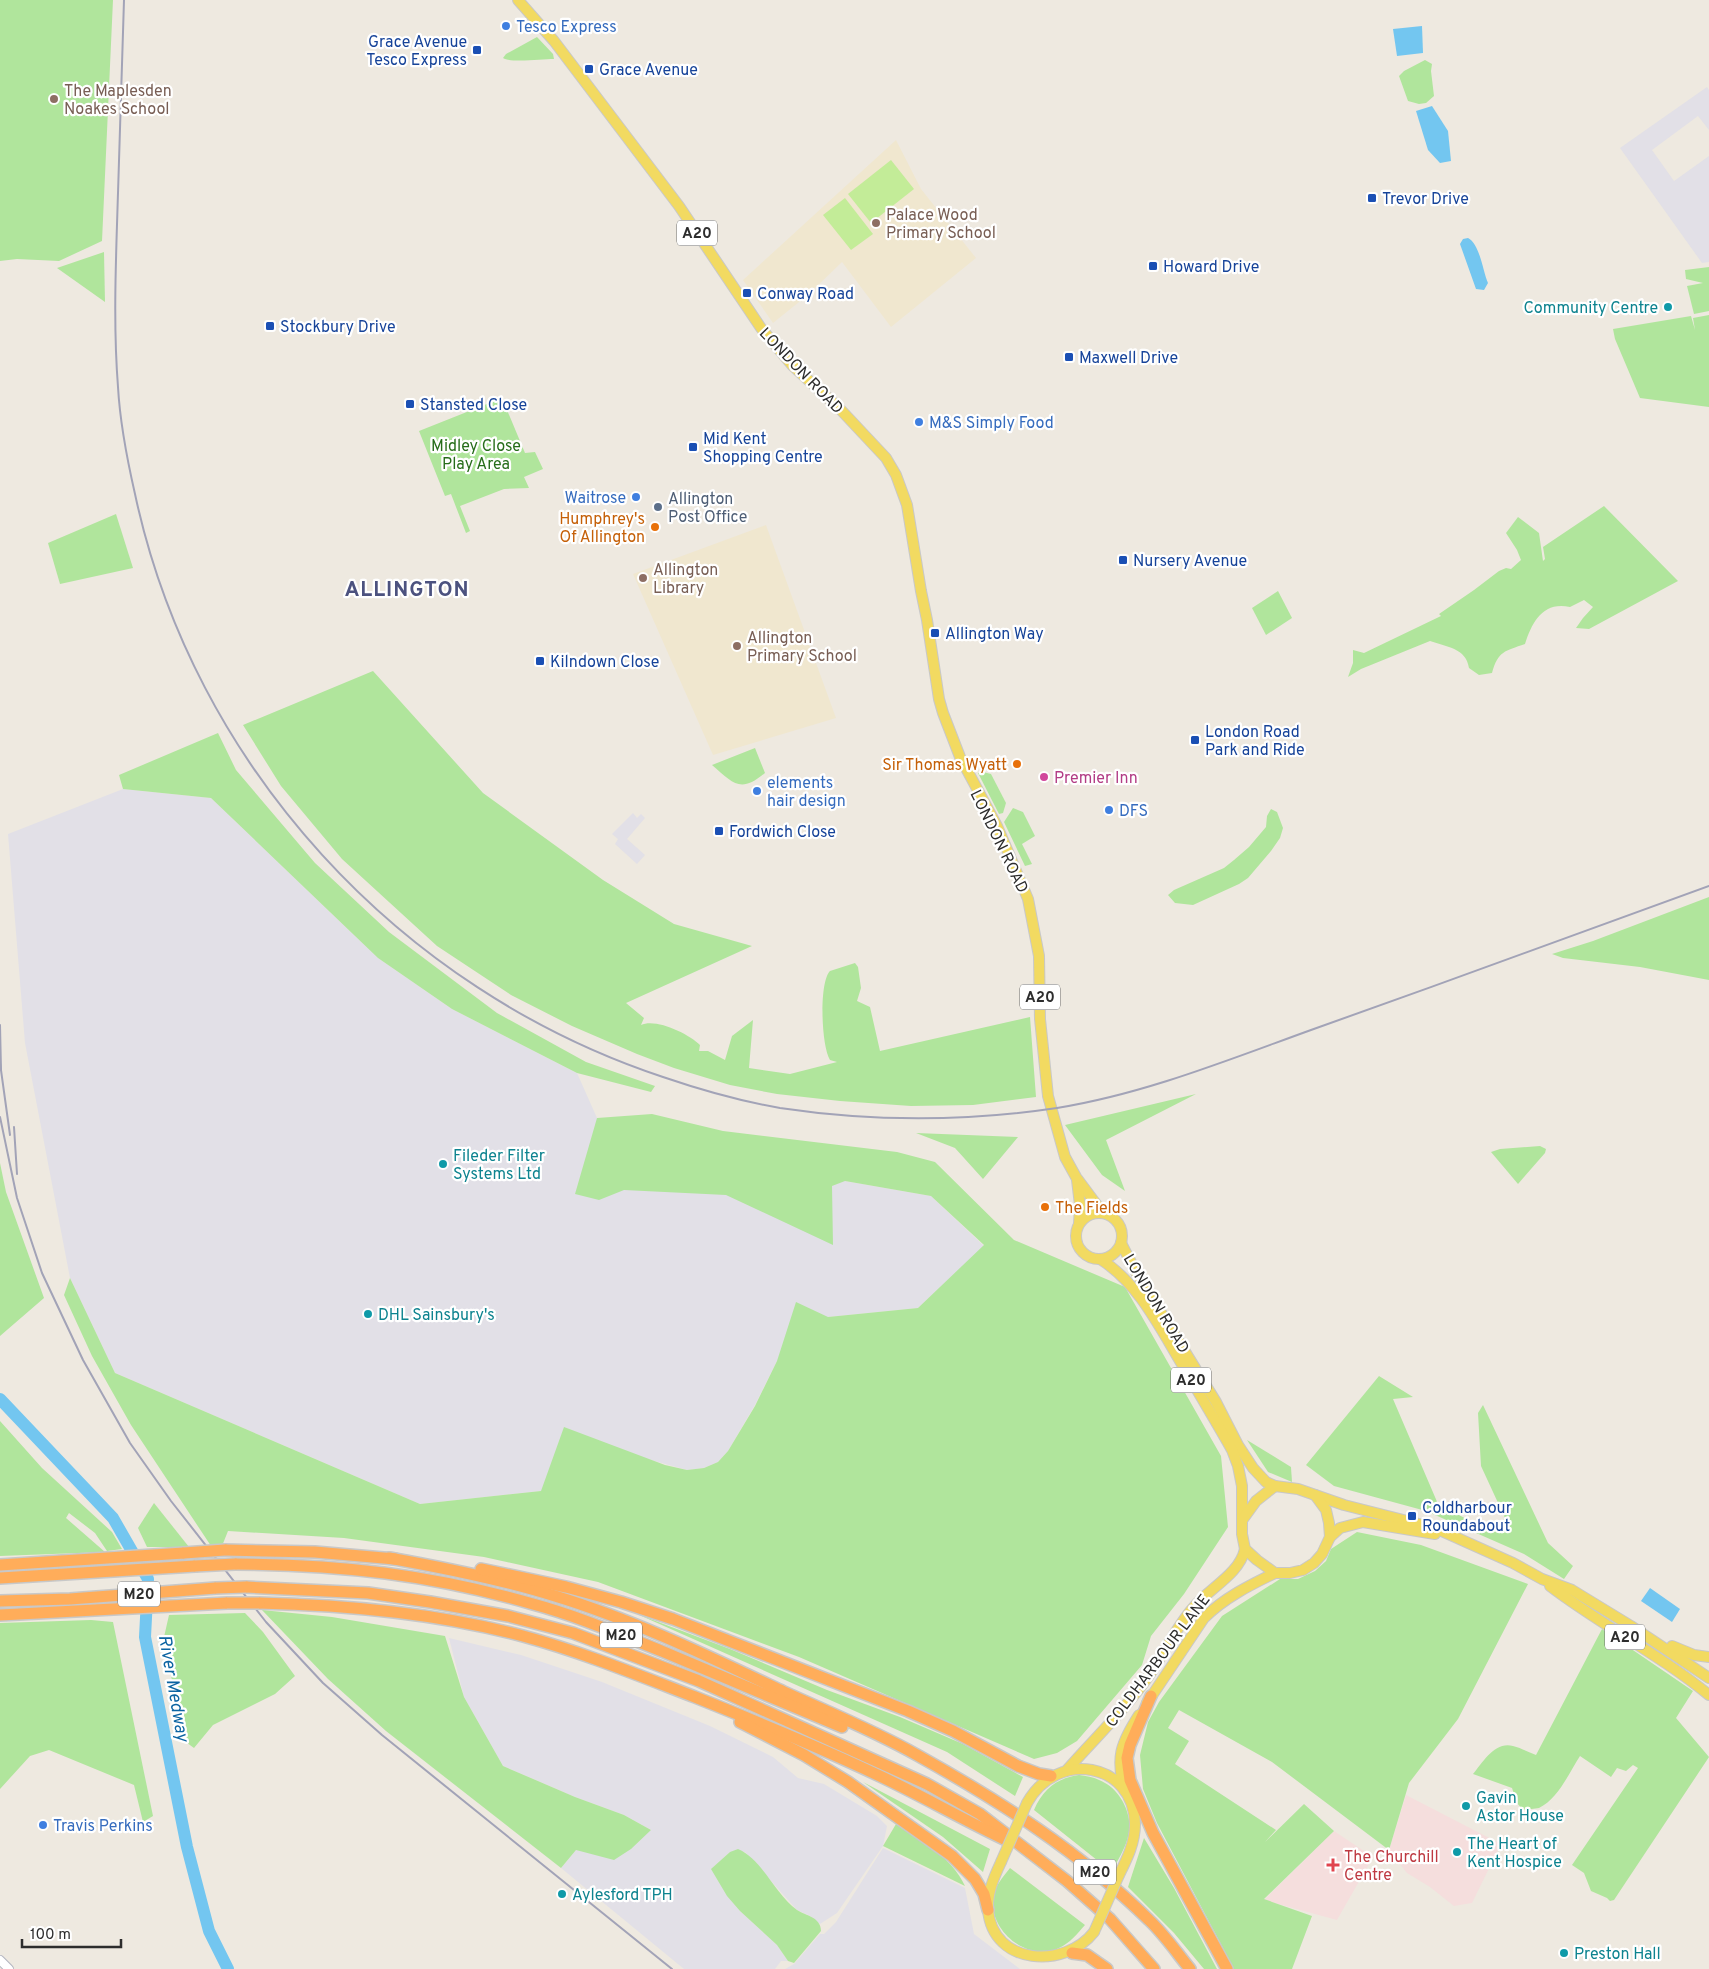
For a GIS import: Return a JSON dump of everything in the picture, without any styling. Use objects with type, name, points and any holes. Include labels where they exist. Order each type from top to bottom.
[{"type":"highway","name":"M20","points":[[0,1565],[225,1550],[305,1552],[390,1558],[486,1569],[584,1592],[672,1619],[908,1711],[1018,1766],[1050,1776]]},
{"type":"highway","name":"M20","points":[[390,1558],[448,1568],[509,1583],[556,1596],[602,1613],[711,1658],[916,1754],[1026,1820],[1098,1874],[1150,1921],[1190,1969]]},
{"type":"highway","name":"M20","points":[[0,1578],[169,1567],[290,1564],[375,1570],[457,1584],[535,1604],[630,1638],[875,1740],[984,1794]]},
{"type":"highway","name":"M20","points":[[0,1601],[70,1599],[246,1587],[360,1592],[508,1616],[573,1633],[699,1681],[928,1784],[980,1814],[1067,1881],[1110,1919],[1154,1969]]},
{"type":"highway","name":"M20","points":[[0,1615],[227,1603],[345,1606],[436,1618],[522,1636],[576,1652],[630,1672],[795,1738],[883,1777],[1030,1852]]},
{"type":"highway","name":"M20","points":[[630,1672],[751,1728],[848,1782],[960,1863],[980,1887],[988,1910]]},
{"type":"highway","points":[[1151,1696],[1130,1745],[1127,1758],[1130,1780],[1153,1833],[1227,1969]]},
{"type":"highway","points":[[1131,1802],[1153,1833]]},
{"type":"highway","points":[[1072,1953],[1087,1955],[1107,1969]]},
{"type":"main road","name":"LONDON ROAD","points":[[518,0],[554,41],[679,206],[761,328],[792,365],[840,409],[890,463],[907,505],[943,713],[960,757],[997,826],[1028,899],[1039,956],[1040,1019],[1048,1096],[1066,1157],[1076,1177],[1102,1212]]},
{"type":"main road","name":"LONDON ROAD","points":[[1076,1177],[1080,1205],[1079,1224]]},
{"type":"main road","points":[[1102,1212],[1110,1215],[1120,1226],[1122,1234],[1121,1243],[1113,1254],[1100,1259],[1087,1255],[1081,1251],[1076,1238],[1079,1224],[1089,1215],[1102,1212]]},
{"type":"main road","name":"LONDON ROAD","points":[[1121,1243],[1132,1266],[1216,1402],[1238,1445],[1253,1468],[1266,1482],[1274,1486]]},
{"type":"main road","name":"LONDON ROAD","points":[[1100,1259],[1112,1266],[1133,1288],[1159,1325],[1232,1450],[1242,1486],[1243,1520]]},
{"type":"main road","points":[[1274,1486],[1298,1489],[1315,1494],[1326,1510],[1330,1537],[1322,1554],[1314,1563],[1303,1570],[1290,1573],[1275,1573],[1245,1549],[1242,1534],[1243,1520],[1256,1501],[1274,1486]]},
{"type":"main road","name":"A20","points":[[1315,1494],[1344,1505],[1435,1528],[1512,1563],[1542,1579],[1572,1590],[1631,1626],[1708,1683]]},
{"type":"main road","name":"A20","points":[[1330,1537],[1340,1528],[1363,1522],[1456,1538]]},
{"type":"main road","name":"COLDHARBOUR LANE","points":[[1067,1770],[1123,1709],[1145,1681],[1192,1609],[1204,1595],[1233,1572],[1244,1556],[1245,1549]]},
{"type":"main road","name":"COLDHARBOUR LANE","points":[[1124,1791],[1119,1770],[1126,1735],[1204,1618],[1239,1592],[1275,1573]]},
{"type":"main road","name":"A20","points":[[1542,1579],[1570,1600],[1652,1654],[1708,1683]]},
{"type":"main road","points":[[1631,1626],[1676,1649],[1694,1655],[1709,1656]]},
{"type":"main road","points":[[1087,1769],[1097,1771],[1114,1781],[1131,1802],[1134,1814],[1134,1834],[1129,1854],[1094,1932],[1083,1946],[1072,1953],[1063,1958],[1046,1960],[1021,1956],[1004,1943],[991,1923],[988,1910],[991,1886],[1027,1803],[1036,1788],[1050,1776],[1067,1770],[1087,1769]]},
{"type":"street","points":[[0,1960],[9,1969]]},
{"type":"shaded area","points":[[1707,87],[1709,90],[1709,130],[1698,116],[1652,150],[1674,181],[1709,156],[1709,262],[1702,263],[1620,148]]},
{"type":"shaded area","name":"Palace Wood Primary School","points":[[896,140],[921,189],[976,258],[891,327],[842,262],[809,294],[773,323],[743,280]]},
{"type":"shaded area","name":"Allington Primary School","points":[[766,525],[836,718],[713,755],[633,574]]},
{"type":"shaded area","points":[[123,789],[211,798],[378,958],[452,1009],[577,1073],[597,1118],[845,1181],[931,1196],[984,1246],[918,1308],[828,1317],[777,1361],[755,1405],[728,1451],[718,1462],[704,1468],[687,1470],[640,1457],[541,1491],[420,1504],[115,1373],[70,1278],[25,1043],[8,834]]},
{"type":"shaded area","points":[[633,813],[637,818],[641,814],[645,818],[627,839],[645,855],[637,864],[615,844],[618,839],[612,834]]},
{"type":"shaded area","points":[[449,1638],[521,1655],[602,1682],[710,1726],[773,1757],[798,1778],[824,1784],[877,1816],[887,1826],[883,1846],[837,1913],[820,1924],[810,1916],[797,1910],[745,1852],[730,1852],[712,1869],[740,1911],[777,1945],[788,1961],[781,1961],[775,1969],[684,1969],[561,1868],[576,1850],[651,1830],[624,1815],[575,1797],[503,1766],[464,1697]]},
{"type":"shaded area","points":[[1406,1795],[1501,1844],[1472,1903],[1454,1906],[1430,1887],[1407,1873],[1389,1850]]},
{"type":"shaded area","points":[[1334,1831],[1373,1857],[1337,1920],[1264,1900]]},
{"type":"shaded area","points":[[883,1848],[965,1888],[974,1934],[1020,1969],[785,1969],[794,1964],[820,1934],[824,1934],[836,1922]]},
{"type":"green space","name":"The Maplesden Noakes School","points":[[0,0],[113,0],[102,241],[59,261],[17,259],[0,261]]},
{"type":"green space","points":[[537,37],[553,54],[554,59],[519,61],[503,58],[506,54]]},
{"type":"green space","points":[[1425,60],[1432,64],[1434,96],[1426,103],[1419,104],[1408,101],[1399,76],[1404,71]]},
{"type":"green space","points":[[891,160],[914,189],[871,223],[848,194]]},
{"type":"green space","points":[[845,198],[873,234],[851,250],[823,215]]},
{"type":"green space","points":[[104,252],[105,302],[57,268]]},
{"type":"green space","points":[[1709,267],[1709,311],[1694,314],[1687,286],[1703,283],[1686,279],[1685,270]]},
{"type":"green space","points":[[1709,315],[1709,407],[1640,398],[1615,339],[1613,329],[1691,316],[1695,330],[1693,318]]},
{"type":"green space","name":"Midley Close Play Area","points":[[502,398],[525,453],[535,452],[543,469],[524,477],[529,488],[504,489],[460,506],[470,531],[466,533],[451,494],[445,496],[419,431]]},
{"type":"green space","points":[[1604,506],[1678,581],[1589,629],[1576,628],[1593,607],[1584,600],[1570,607],[1553,607],[1546,610],[1535,621],[1525,644],[1503,653],[1497,660],[1492,673],[1479,675],[1469,668],[1467,661],[1460,652],[1430,641],[1361,669],[1348,677],[1353,663],[1353,650],[1364,653],[1441,616],[1439,614],[1499,571],[1506,568],[1511,569],[1521,560],[1506,533],[1518,517],[1539,533],[1543,561],[1545,559],[1543,547]]},
{"type":"green space","points":[[116,514],[133,568],[60,584],[48,543]]},
{"type":"green space","points":[[1278,591],[1292,618],[1266,635],[1252,608]]},
{"type":"green space","points":[[373,671],[483,793],[603,880],[674,924],[752,946],[626,1003],[644,1018],[641,1025],[647,1023],[672,1028],[700,1045],[699,1051],[708,1051],[725,1060],[732,1036],[753,1020],[749,1068],[790,1074],[837,1062],[830,1060],[825,1041],[822,1014],[824,987],[826,977],[830,971],[855,963],[858,967],[861,988],[857,1001],[870,1007],[880,1051],[1030,1017],[1036,1097],[973,1105],[911,1106],[777,1094],[730,1085],[674,1068],[637,1054],[572,1026],[511,995],[437,946],[342,859],[281,786],[243,725]]},
{"type":"green space","points":[[218,733],[236,770],[315,863],[389,932],[497,1013],[586,1062],[655,1086],[651,1092],[577,1073],[452,1009],[378,958],[211,798],[123,789],[119,775]]},
{"type":"green space","points":[[755,748],[765,773],[749,783],[737,784],[712,765]]},
{"type":"green space","points":[[978,773],[991,774],[1006,803],[1003,813],[999,814]]},
{"type":"green space","points":[[1013,808],[1023,812],[1035,836],[1022,844],[1032,864],[1025,866],[1004,822]]},
{"type":"green space","points":[[1271,809],[1277,812],[1283,828],[1280,838],[1248,878],[1193,905],[1175,903],[1168,895],[1174,890],[1224,868],[1249,847],[1266,827],[1267,816]]},
{"type":"green space","points":[[1709,897],[1709,980],[1640,967],[1563,958],[1552,954],[1593,941]]},
{"type":"green space","points":[[1196,1094],[1106,1140],[1125,1191],[1102,1175],[1065,1125]]},
{"type":"green space","points":[[652,1114],[723,1131],[897,1152],[935,1162],[1014,1240],[1125,1287],[1221,1456],[1228,1527],[1184,1594],[1151,1636],[1142,1665],[1077,1741],[1057,1753],[1034,1759],[799,1657],[598,1582],[484,1557],[344,1538],[228,1531],[222,1546],[211,1546],[131,1425],[92,1356],[64,1295],[70,1278],[115,1373],[420,1504],[541,1491],[564,1427],[665,1465],[687,1470],[704,1468],[718,1462],[728,1451],[755,1406],[777,1361],[796,1302],[828,1317],[918,1308],[984,1245],[931,1196],[845,1181],[832,1186],[833,1245],[726,1195],[624,1190],[599,1200],[575,1194],[597,1118]]},
{"type":"green space","points":[[916,1133],[1018,1137],[983,1179],[955,1148]]},
{"type":"green space","points":[[1540,1146],[1546,1149],[1545,1153],[1518,1184],[1491,1152],[1500,1149]]},
{"type":"green space","points":[[0,1163],[6,1192],[44,1298],[0,1336]]},
{"type":"green space","points":[[1379,1376],[1413,1397],[1393,1399],[1438,1504],[1493,1533],[1505,1518],[1481,1466],[1478,1413],[1483,1405],[1548,1543],[1573,1566],[1564,1579],[1524,1554],[1426,1511],[1334,1486],[1306,1465]]},
{"type":"green space","points":[[0,1421],[42,1468],[112,1532],[122,1549],[107,1551],[95,1533],[69,1513],[66,1518],[105,1552],[0,1556]]},
{"type":"green space","points":[[1247,1440],[1291,1467],[1292,1482],[1268,1472]]},
{"type":"green space","points":[[154,1503],[189,1547],[147,1547],[138,1528]]},
{"type":"green space","points":[[1357,1532],[1421,1545],[1528,1584],[1458,1719],[1409,1783],[1389,1850],[1272,1762],[1179,1710],[1168,1728],[1189,1741],[1175,1764],[1276,1830],[1265,1842],[1304,1804],[1334,1831],[1264,1899],[1312,1916],[1292,1969],[1234,1969],[1157,1823],[1143,1789],[1140,1755],[1148,1722],[1159,1702],[1222,1616],[1280,1579],[1298,1579],[1315,1571],[1326,1561],[1331,1549]]},
{"type":"green space","points":[[262,1610],[332,1617],[445,1636],[464,1697],[503,1766],[575,1797],[624,1815],[651,1830],[631,1849],[614,1860],[576,1850],[561,1868],[386,1731],[328,1679]]},
{"type":"green space","points":[[245,1613],[263,1632],[295,1676],[275,1694],[213,1725],[194,1748],[183,1740],[164,1637],[169,1615]]},
{"type":"green space","points":[[637,1614],[730,1649],[963,1744],[1023,1777],[1015,1796],[947,1752]]},
{"type":"green space","points":[[91,1620],[113,1622],[153,1816],[143,1822],[134,1785],[49,1750],[30,1756],[0,1789],[0,1623]]},
{"type":"green space","points":[[1602,1629],[1693,1691],[1676,1718],[1709,1757],[1614,1900],[1610,1901],[1591,1891],[1584,1873],[1572,1865],[1638,1768],[1633,1765],[1626,1771],[1617,1768],[1611,1777],[1580,1756],[1563,1785],[1546,1804],[1539,1808],[1523,1810],[1517,1803],[1512,1788],[1473,1774],[1495,1749],[1507,1745],[1536,1755]]},
{"type":"green space","points":[[1079,1775],[1102,1781],[1111,1787],[1121,1799],[1128,1814],[1128,1837],[1112,1872],[1034,1810],[1046,1790],[1057,1782]]},
{"type":"green space","points":[[863,1782],[990,1849],[983,1872],[943,1837]]},
{"type":"green space","points":[[896,1824],[944,1858],[952,1866],[965,1886],[883,1846]]},
{"type":"green space","points":[[1144,1838],[1174,1888],[1217,1969],[1204,1969],[1174,1933],[1128,1887]]},
{"type":"green space","points":[[738,1849],[754,1860],[789,1903],[819,1923],[821,1931],[794,1963],[788,1961],[777,1945],[740,1911],[727,1896],[711,1869],[730,1852]]},
{"type":"green space","points":[[1010,1868],[1085,1925],[1067,1944],[1047,1952],[1035,1951],[1013,1941],[1004,1932],[997,1922],[993,1910],[993,1898],[997,1886]]},
{"type":"water","points":[[1422,26],[1423,53],[1397,56],[1393,29]]},
{"type":"water","points":[[1432,106],[1448,131],[1451,161],[1440,163],[1428,150],[1416,111]]},
{"type":"water","points":[[1468,238],[1472,241],[1481,259],[1488,283],[1484,290],[1476,289],[1460,244],[1463,239]]},
{"type":"water","points":[[1650,1588],[1680,1609],[1672,1622],[1641,1601]]},
{"type":"waterway","name":"River Medway","points":[[0,1399],[113,1518],[148,1579],[145,1637],[187,1847],[209,1931],[228,1969]]},
{"type":"railway","points":[[124,0],[115,290],[118,387],[122,427],[132,481],[164,594],[205,688],[258,775],[322,855],[396,926],[478,987],[567,1038],[677,1082],[735,1099],[780,1108],[815,1113],[884,1118],[953,1118],[1022,1113],[1089,1102],[1186,1075],[1709,886]]},
{"type":"railway","points":[[0,1025],[1,1070]]},
{"type":"railway","points":[[0,1063],[10,1135]]},
{"type":"railway","points":[[0,1117],[17,1198],[42,1273],[83,1360],[130,1443],[171,1501],[266,1622],[323,1683],[382,1735],[672,1969]]},
{"type":"railway","points":[[14,1127],[17,1174]]},
{"type":"place","name":"Tesco Express","points":[[506,26]]},
{"type":"place","name":"Grace Avenue Tesco Express","points":[[477,50]]},
{"type":"place","name":"Grace Avenue","points":[[589,69]]},
{"type":"place","name":"The Maplesden Noakes School","points":[[54,99]]},
{"type":"place","name":"Trevor Drive","points":[[1372,198]]},
{"type":"place","name":"Palace Wood Primary School","points":[[876,223]]},
{"type":"place","name":"Howard Drive","points":[[1153,266]]},
{"type":"place","name":"Conway Road","points":[[747,293]]},
{"type":"place","name":"Community Centre","points":[[1668,307]]},
{"type":"place","name":"Stockbury Drive","points":[[270,326]]},
{"type":"place","name":"Maxwell Drive","points":[[1069,357]]},
{"type":"place","name":"Stansted Close","points":[[410,404]]},
{"type":"place","name":"M&S Simply Food","points":[[919,422]]},
{"type":"place","name":"Mid Kent Shopping Centre","points":[[693,447]]},
{"type":"place","name":"Waitrose","points":[[636,497]]},
{"type":"place","name":"Allington Post Office","points":[[658,507]]},
{"type":"place","name":"Humphrey's Of Allington","points":[[655,527]]},
{"type":"place","name":"Nursery Avenue","points":[[1123,560]]},
{"type":"place","name":"Allington Library","points":[[643,578]]},
{"type":"place","name":"Allington Way","points":[[935,633]]},
{"type":"place","name":"Allington Primary School","points":[[737,646]]},
{"type":"place","name":"Kilndown Close","points":[[540,661]]},
{"type":"place","name":"London Road Park and Ride","points":[[1195,740]]},
{"type":"place","name":"Sir Thomas Wyatt","points":[[1017,764]]},
{"type":"place","name":"Premier Inn","points":[[1044,777]]},
{"type":"place","name":"elements hair design","points":[[757,791]]},
{"type":"place","name":"DFS","points":[[1109,810]]},
{"type":"place","name":"Fordwich Close","points":[[719,831]]},
{"type":"place","name":"Fileder Filter Systems Ltd","points":[[443,1164]]},
{"type":"place","name":"The Fields","points":[[1045,1207]]},
{"type":"place","name":"DHL Sainsbury's","points":[[368,1314]]},
{"type":"place","name":"Coldharbour Roundabout","points":[[1412,1516]]},
{"type":"place","name":"Gavin Astor House","points":[[1466,1806]]},
{"type":"place","name":"Travis Perkins","points":[[43,1825]]},
{"type":"place","name":"The Heart of Kent Hospice","points":[[1457,1852]]},
{"type":"place","name":"The Churchill Centre","points":[[1333,1865]]},
{"type":"place","name":"Aylesford TPH","points":[[562,1894]]},
{"type":"place","name":"Preston Hall","points":[[1564,1953]]},
{"type":"district","name":"ALLINGTON","points":[[407,589]]}]
